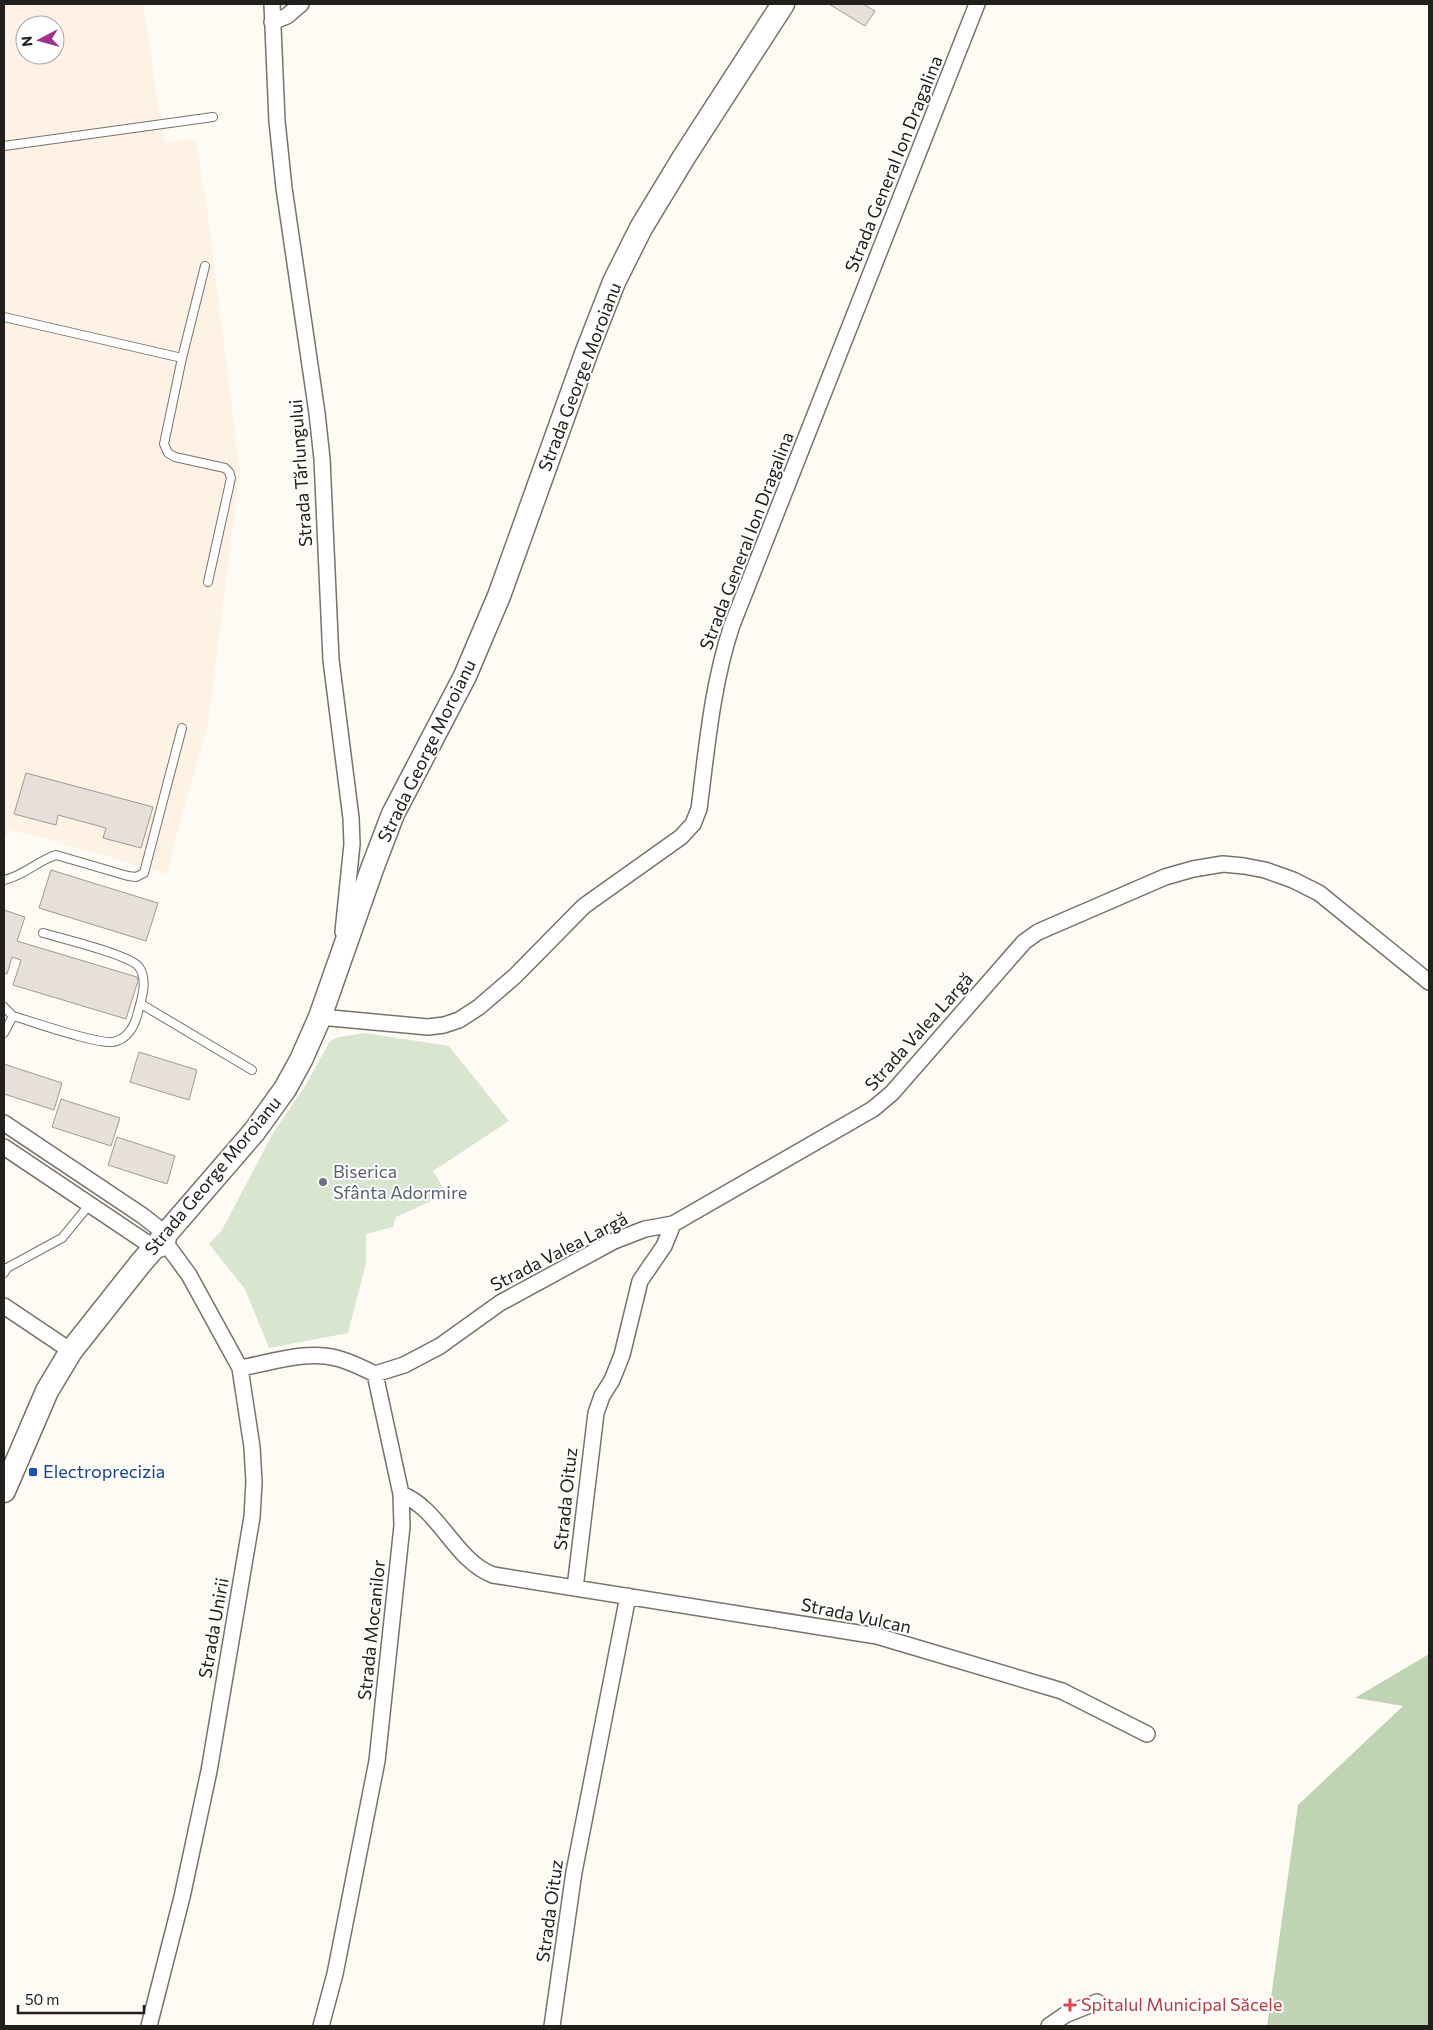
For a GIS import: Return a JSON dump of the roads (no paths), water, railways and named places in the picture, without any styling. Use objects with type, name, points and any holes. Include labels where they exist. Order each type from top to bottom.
[{"type":"main road","name":"Strada George Moroianu","points":[[4,1491],[56,1373],[71,1352],[248,1139],[272,1108],[301,1060],[320,1017],[393,814],[465,676],[499,596],[587,351],[614,282],[641,228],[684,157],[783,4]]},
{"type":"street","name":"Strada Tărlungului","points":[[272,4],[277,121],[284,188],[322,459],[326,591],[331,660],[351,818],[352,844],[343,933],[346,941]]},
{"type":"street","points":[[272,22],[287,16],[301,4]]},
{"type":"street","name":"Strada General Ion Dragalina","points":[[320,1017],[428,1027],[444,1025],[459,1020],[479,1007],[515,976],[584,906],[681,838],[693,824],[699,809],[715,684],[722,653],[977,4]]},
{"type":"street","name":"Strada Valea Largă","points":[[375,1374],[404,1365],[440,1346],[500,1303],[614,1241],[645,1229],[673,1224],[884,1101],[1024,942],[1038,932],[1165,877],[1193,869],[1223,864],[1264,870],[1293,880],[1319,893],[1429,982]]},
{"type":"street","points":[[4,1122],[143,1216],[163,1243]]},
{"type":"street","points":[[4,1147],[90,1204],[163,1243]]},
{"type":"street","name":"Strada Oituz","points":[[575,1588],[596,1413],[622,1355],[640,1281],[664,1246],[673,1224]]},
{"type":"street","name":"Strada Unirii","points":[[149,2026],[182,1897],[208,1771],[252,1517],[254,1482],[252,1447],[240,1368],[193,1281],[163,1243]]},
{"type":"street","points":[[4,1306],[71,1352]]},
{"type":"street","points":[[240,1368],[318,1356],[335,1357],[375,1374]]},
{"type":"street","name":"Strada Mocanilor","points":[[321,2026],[335,1974],[377,1761],[402,1526],[401,1494],[375,1374]]},
{"type":"street","points":[[401,1494],[418,1503],[474,1566],[483,1572],[493,1576],[575,1588]]},
{"type":"street","name":"Strada Vulcan","points":[[575,1588],[877,1636],[1062,1691],[1147,1734]]},
{"type":"street","name":"Strada Oituz","points":[[552,2026],[574,1872],[628,1596]]},
{"type":"street","points":[[1049,2026],[1065,2015],[1097,2002]]},
{"type":"lane","points":[[4,146],[213,116]]},
{"type":"lane","points":[[205,266],[182,358],[164,444],[168,453],[175,457],[225,468],[231,478],[208,582]]},
{"type":"lane","points":[[4,317],[182,358]]},
{"type":"lane","points":[[4,880],[15,878],[45,859],[56,855],[128,876],[136,877],[144,873],[182,728]]},
{"type":"lane","points":[[4,1007],[13,1016],[103,1042],[121,1039],[130,1032],[136,1022],[144,983],[138,966],[129,960],[111,953],[42,933]]},
{"type":"lane","points":[[141,1004],[252,1070]]},
{"type":"lane","points":[[4,1034],[13,1016]]},
{"type":"lane","points":[[4,1273],[7,1268],[62,1238],[90,1204]]},
{"type":"place","name":"Biserica Sfânta Adormire","points":[[323,1182]]},
{"type":"place","name":"Electroprecizia","points":[[33,1472]]},
{"type":"place","name":"Spitalul Municipal Săcele","points":[[1070,2005]]}]
